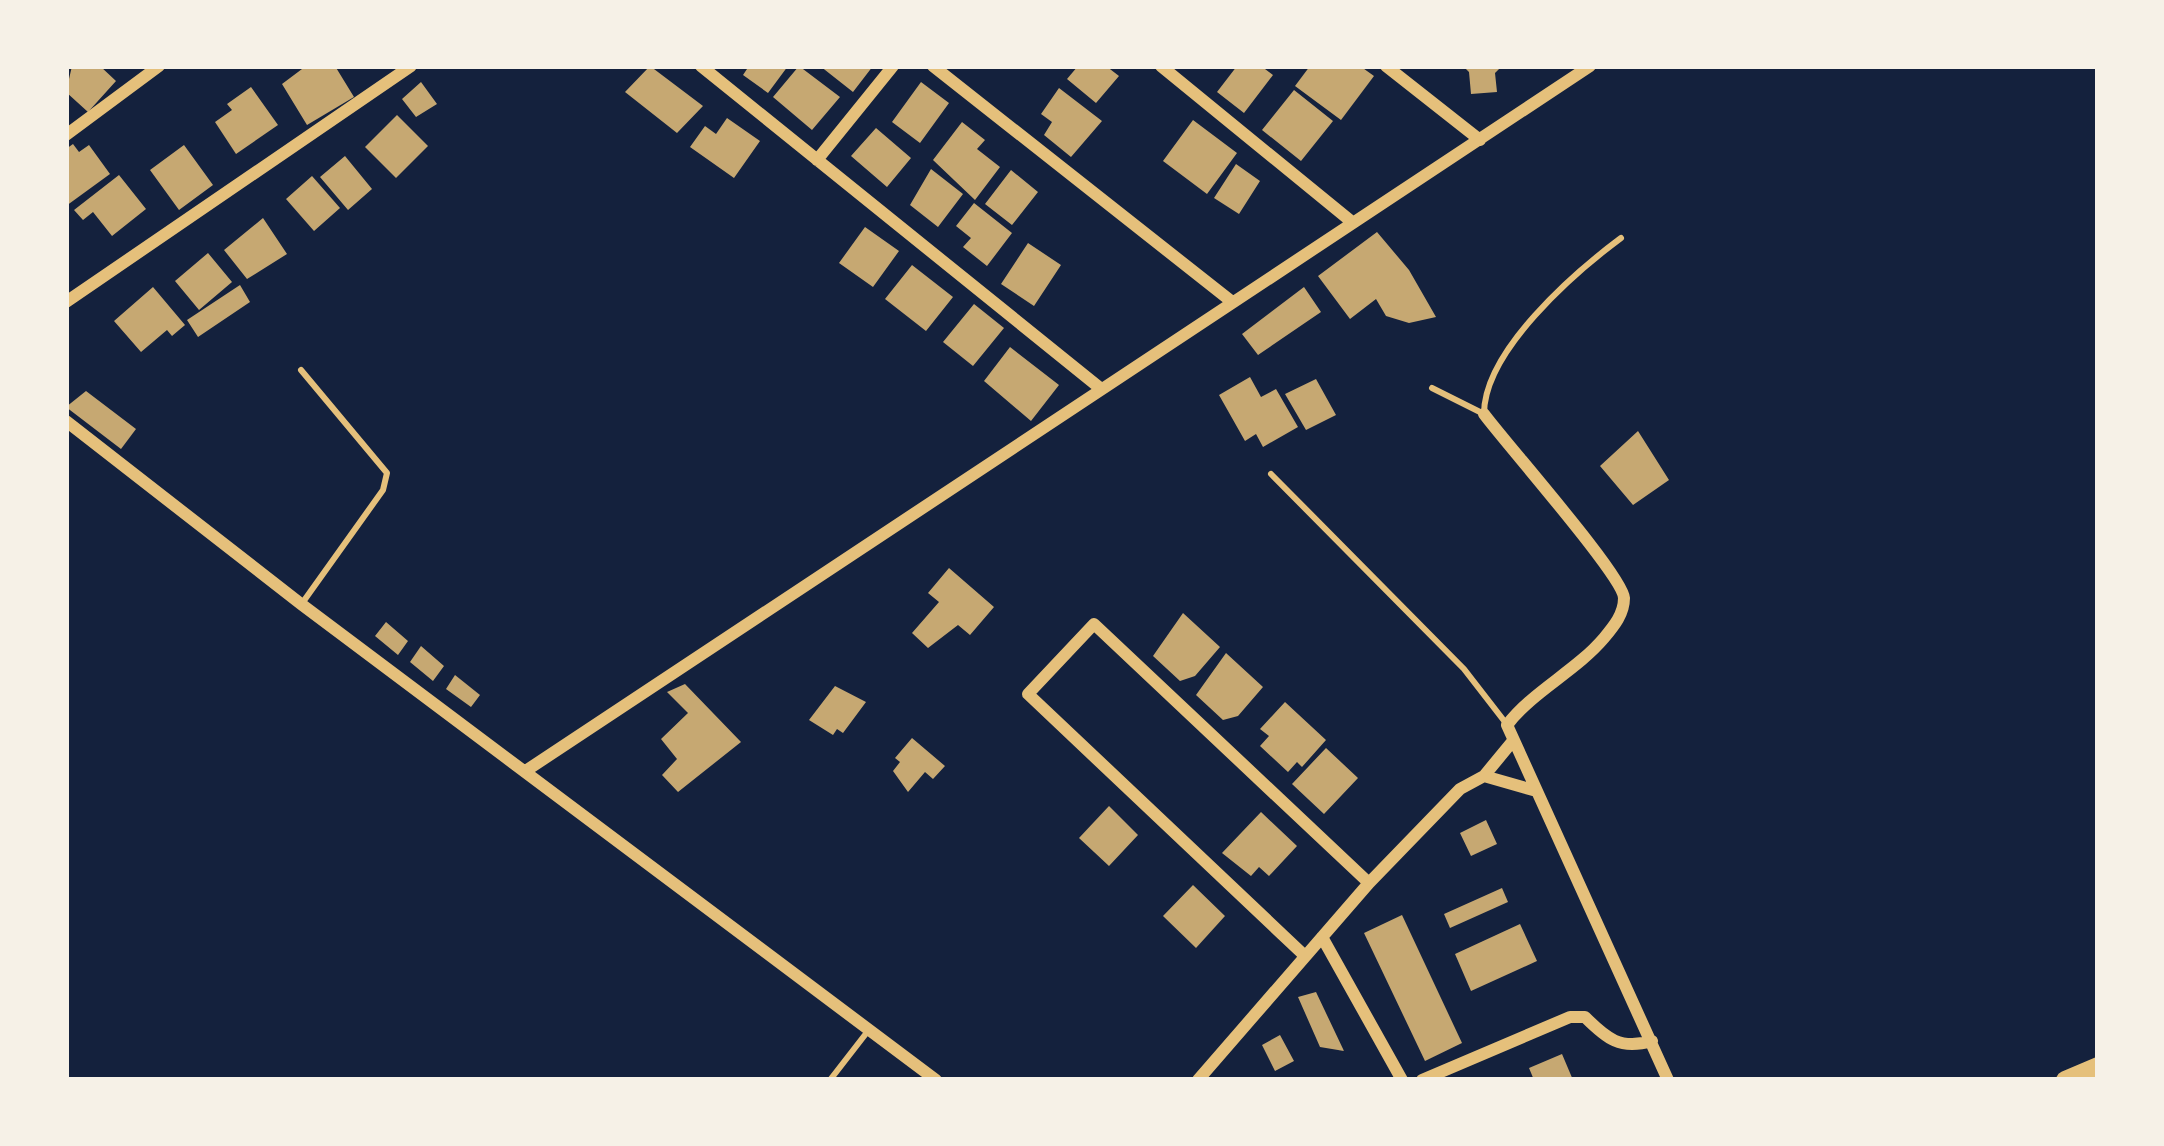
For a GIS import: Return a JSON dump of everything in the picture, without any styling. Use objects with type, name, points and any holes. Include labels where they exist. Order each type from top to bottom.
[{"type":"main road","points":[[2065,1080],[2098,1066]]},
{"type":"street","points":[[66,135],[159,66]]},
{"type":"street","points":[[66,302],[411,66]]},
{"type":"street","points":[[701,66],[1100,388]]},
{"type":"street","points":[[817,160],[893,66]]},
{"type":"street","points":[[933,66],[1231,301]]},
{"type":"street","points":[[1161,66],[1352,222]]},
{"type":"street","points":[[1386,66],[1480,140]]},
{"type":"street","points":[[527,770],[1590,66]]},
{"type":"street","points":[[1484,414],[1529,476],[1614,570],[1624,594],[1622,614],[1601,641],[1507,725],[1668,1080]]},
{"type":"street","points":[[66,421],[301,604],[937,1080]]},
{"type":"street","points":[[1305,956],[1028,694],[1094,624],[1369,883]]},
{"type":"street","points":[[1198,1080],[1369,883],[1460,789],[1484,776],[1512,742]]},
{"type":"street","points":[[1484,776],[1533,790]]},
{"type":"street","points":[[1322,937],[1402,1080]]},
{"type":"street","points":[[1422,1080],[1570,1017],[1585,1017],[1613,1042],[1632,1046],[1652,1041]]},
{"type":"lane","points":[[1432,388],[1484,414],[1484,395],[1492,378],[1561,283],[1621,238]]},
{"type":"lane","points":[[301,370],[387,473],[383,490],[301,604]]},
{"type":"lane","points":[[1271,474],[1288,498],[1464,669],[1507,725]]},
{"type":"lane","points":[[830,1080],[870,1028]]},
{"type":"building","points":[[72,66],[100,66],[116,81],[88,112],[66,92]]},
{"type":"building","points":[[306,66],[335,66],[354,97],[307,125],[282,84]]},
{"type":"building","points":[[650,66],[703,106],[677,133],[625,92]]},
{"type":"building","points":[[749,66],[788,66],[768,93],[743,75]]},
{"type":"building","points":[[799,66],[840,97],[812,130],[773,97]]},
{"type":"building","points":[[820,66],[873,66],[853,92]]},
{"type":"building","points":[[1078,66],[1106,66],[1119,76],[1096,103],[1067,79]]},
{"type":"building","points":[[1237,66],[1261,66],[1273,75],[1244,113],[1217,92]]},
{"type":"building","points":[[1310,66],[1360,66],[1374,76],[1341,120],[1295,86]]},
{"type":"building","points":[[1463,66],[1502,66],[1495,73],[1497,92],[1471,94],[1469,72]]},
{"type":"building","points":[[421,82],[437,104],[416,117],[402,99]]},
{"type":"building","points":[[921,82],[949,103],[920,143],[892,122]]},
{"type":"building","points":[[251,87],[278,125],[236,154],[215,122],[232,110],[227,104]]},
{"type":"building","points":[[1059,88],[1102,121],[1071,157],[1044,135],[1052,122],[1041,114]]},
{"type":"building","points":[[1294,90],[1333,121],[1301,161],[1262,130]]},
{"type":"building","points":[[397,115],[428,146],[396,178],[365,147]]},
{"type":"building","points":[[727,118],[760,141],[734,178],[690,147],[705,126],[716,134]]},
{"type":"building","points":[[1193,120],[1237,153],[1207,194],[1163,161]]},
{"type":"building","points":[[962,122],[985,140],[977,149],[1000,167],[975,200],[933,160]]},
{"type":"building","points":[[876,128],[911,158],[887,187],[851,156]]},
{"type":"building","points":[[73,144],[79,152],[89,145],[110,174],[66,206],[66,149]]},
{"type":"building","points":[[184,145],[213,185],[179,210],[150,170]]},
{"type":"building","points":[[345,156],[372,189],[348,210],[320,177]]},
{"type":"building","points":[[1236,164],[1260,181],[1239,214],[1214,198]]},
{"type":"building","points":[[931,169],[963,194],[938,227],[910,205]]},
{"type":"building","points":[[1011,170],[1038,192],[1012,225],[985,204]]},
{"type":"building","points":[[119,175],[146,209],[112,236],[93,212],[83,220],[74,210]]},
{"type":"building","points":[[312,176],[340,208],[314,231],[286,199]]},
{"type":"building","points":[[974,203],[1012,233],[987,266],[963,247],[971,238],[956,226]]},
{"type":"building","points":[[263,218],[287,254],[247,279],[224,250]]},
{"type":"building","points":[[865,227],[899,251],[873,287],[839,263]]},
{"type":"building","points":[[1377,232],[1409,270],[1436,317],[1409,323],[1386,316],[1376,299],[1350,319],[1318,276]]},
{"type":"building","points":[[1028,243],[1061,265],[1034,306],[1001,284]]},
{"type":"building","points":[[208,253],[232,282],[199,310],[175,281]]},
{"type":"building","points":[[912,265],[953,297],[926,331],[885,299]]},
{"type":"building","points":[[240,285],[250,302],[198,337],[187,320]]},
{"type":"building","points":[[153,287],[185,325],[172,336],[167,330],[141,352],[114,321]]},
{"type":"building","points":[[1304,287],[1321,312],[1258,355],[1242,334]]},
{"type":"building","points":[[974,304],[1004,328],[973,366],[943,342]]},
{"type":"building","points":[[1010,347],[1059,385],[1031,421],[984,381]]},
{"type":"building","points":[[1250,377],[1261,397],[1276,389],[1298,427],[1263,447],[1256,434],[1245,441],[1219,395]]},
{"type":"building","points":[[1316,379],[1336,415],[1306,430],[1285,394]]},
{"type":"building","points":[[86,391],[136,429],[121,449],[66,407]]},
{"type":"building","points":[[1638,431],[1669,480],[1633,505],[1600,466]]},
{"type":"building","points":[[949,568],[994,607],[970,635],[958,625],[928,648],[912,633],[939,602],[928,593]]},
{"type":"building","points":[[1183,613],[1220,647],[1195,676],[1180,681],[1153,656]]},
{"type":"building","points":[[386,622],[408,641],[398,655],[375,636]]},
{"type":"building","points":[[421,646],[444,666],[433,681],[410,662]]},
{"type":"building","points":[[1226,653],[1263,687],[1238,716],[1223,720],[1196,695]]},
{"type":"building","points":[[455,675],[480,695],[471,707],[446,689]]},
{"type":"building","points":[[685,684],[741,742],[678,792],[662,775],[677,759],[661,739],[688,713],[667,692]]},
{"type":"building","points":[[835,686],[866,702],[843,733],[837,729],[833,735],[809,720]]},
{"type":"building","points":[[1285,702],[1326,740],[1302,767],[1297,762],[1288,772],[1260,746],[1269,736],[1260,729]]},
{"type":"building","points":[[912,738],[945,766],[933,779],[925,772],[908,792],[893,771],[900,762],[895,758]]},
{"type":"building","points":[[1326,748],[1358,778],[1324,814],[1292,784]]},
{"type":"building","points":[[1109,806],[1138,835],[1109,866],[1079,838]]},
{"type":"building","points":[[1261,812],[1297,846],[1269,876],[1259,867],[1251,876],[1222,853]]},
{"type":"building","points":[[1486,820],[1497,844],[1471,856],[1460,833]]},
{"type":"building","points":[[1193,885],[1225,916],[1196,948],[1163,916]]},
{"type":"building","points":[[1502,888],[1508,902],[1450,928],[1444,914]]},
{"type":"building","points":[[1402,915],[1462,1043],[1425,1061],[1364,933]]},
{"type":"building","points":[[1520,924],[1537,961],[1471,991],[1455,954]]},
{"type":"building","points":[[1316,992],[1344,1051],[1320,1047],[1298,997]]},
{"type":"building","points":[[1280,1035],[1294,1061],[1275,1071],[1262,1045]]},
{"type":"building","points":[[1562,1054],[1573,1080],[1534,1080],[1529,1068]]}]
